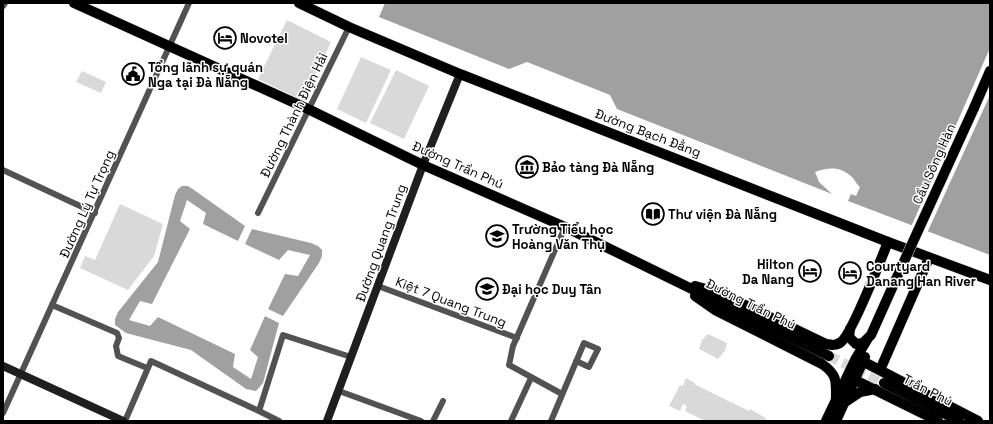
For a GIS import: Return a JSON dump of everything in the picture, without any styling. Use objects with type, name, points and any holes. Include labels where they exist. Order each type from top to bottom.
[{"type":"main road","name":"Đường Trần Phú","points":[[74,3],[308,109],[423,164],[565,227],[829,356]]},
{"type":"main road","name":"Đường Bạch Đằng","points":[[299,3],[349,27],[460,74],[929,258],[990,280]]},
{"type":"main road","name":"Cầu Sông Hàn","points":[[871,335],[990,71]]},
{"type":"main road","name":"Đường Quang Trung","points":[[327,421],[423,164],[460,74]]},
{"type":"main road","points":[[871,335],[860,344],[850,340],[849,332],[888,242]]},
{"type":"main road","points":[[880,370],[929,258]]},
{"type":"main road","points":[[668,278],[720,293],[831,346],[843,341],[854,320]]},
{"type":"main road","points":[[668,278],[715,310],[831,370],[836,380],[840,402]]},
{"type":"main road","points":[[826,421],[855,380],[864,362],[871,335]]},
{"type":"main road","points":[[836,421],[840,402],[856,358],[871,335]]},
{"type":"main road","points":[[864,362],[978,421]]},
{"type":"main road","points":[[3,366],[124,421]]},
{"type":"main road","points":[[855,380],[938,421]]},
{"type":"main road","name":"Trần Phú","points":[[884,383],[959,421]]},
{"type":"main road","points":[[840,402],[866,390],[875,389]]},
{"type":"street","name":"Đường Lý Tự Trọng","points":[[3,413],[189,3]]},
{"type":"street","name":"Đường Thành Điện Hải","points":[[258,213],[349,27]]},
{"type":"street","points":[[3,170],[95,213]]},
{"type":"street","points":[[562,394],[509,366],[513,346],[565,227]]},
{"type":"street","name":"Kiệt 7 Quang Trung","points":[[378,286],[517,338]]},
{"type":"street","points":[[52,305],[116,333],[119,338],[116,350],[118,356],[147,368]]},
{"type":"street","points":[[259,411],[283,335],[351,357]]},
{"type":"street","points":[[124,421],[151,361],[154,361],[279,421]]},
{"type":"street","points":[[551,421],[576,361]]},
{"type":"street","points":[[511,421],[531,378]]},
{"type":"street","points":[[338,391],[421,421]]},
{"type":"street","points":[[433,421],[443,401]]},
{"type":"shaded area","points":[[385,3],[990,3],[990,255],[848,201],[851,194],[856,196],[860,187],[848,173],[839,169],[830,168],[815,172],[819,182],[832,194],[617,109],[610,95],[527,62],[509,69],[379,17]]},
{"type":"shaded area","points":[[287,20],[331,42],[303,101],[258,79]]},
{"type":"shaded area","points":[[361,57],[391,70],[366,123],[337,109]]},
{"type":"shaded area","points":[[396,70],[429,86],[404,139],[370,123]]},
{"type":"shaded area","points":[[82,71],[106,82],[101,93],[76,82]]},
{"type":"shaded area","points":[[182,186],[188,186],[245,226],[238,241],[203,224],[206,213],[187,200],[180,221],[190,229],[152,304],[140,301],[129,320],[150,326],[158,317],[235,354],[233,367],[251,379],[258,357],[250,350],[265,316],[279,323],[263,383],[256,391],[246,389],[191,350],[126,333],[115,325],[115,319],[118,312],[158,262],[175,195],[178,189]]},
{"type":"shaded area","points":[[120,204],[163,224],[154,256],[128,290],[80,268],[85,256],[95,260]]},
{"type":"shaded area","points":[[252,229],[311,243],[318,246],[322,250],[322,256],[319,263],[283,316],[268,309],[285,274],[298,276],[310,255],[288,250],[279,260],[245,244]]},
{"type":"shaded area","points":[[708,334],[727,343],[725,351],[718,359],[699,349],[702,340]]},
{"type":"shaded area","points":[[686,378],[695,383],[694,384],[749,411],[750,409],[766,418],[765,421],[705,421],[685,411],[687,406],[683,404],[680,411],[669,406],[680,385],[683,386]]},
{"type":"pier","points":[[990,48],[990,95],[927,233],[911,227]]},
{"type":"tunnel","points":[[829,356],[884,383]]},
{"type":"place","name":"Novotel","points":[[225,38]]},
{"type":"place","name":"Tổng lãnh sự quán Nga tại Đà Nẵng","points":[[133,74]]},
{"type":"place","name":"Bảo tàng Đà Nẵng","points":[[527,167]]},
{"type":"place","name":"Thư viện Đà Nẵng","points":[[653,214]]},
{"type":"place","name":"Trường Tiểu học Hoàng Văn Thụ","points":[[497,236]]},
{"type":"place","name":"Hilton Da Nang","points":[[810,271]]},
{"type":"place","name":"Courtyard Danang Han River","points":[[850,273]]},
{"type":"place","name":"Đại học Duy Tân","points":[[487,289]]}]
